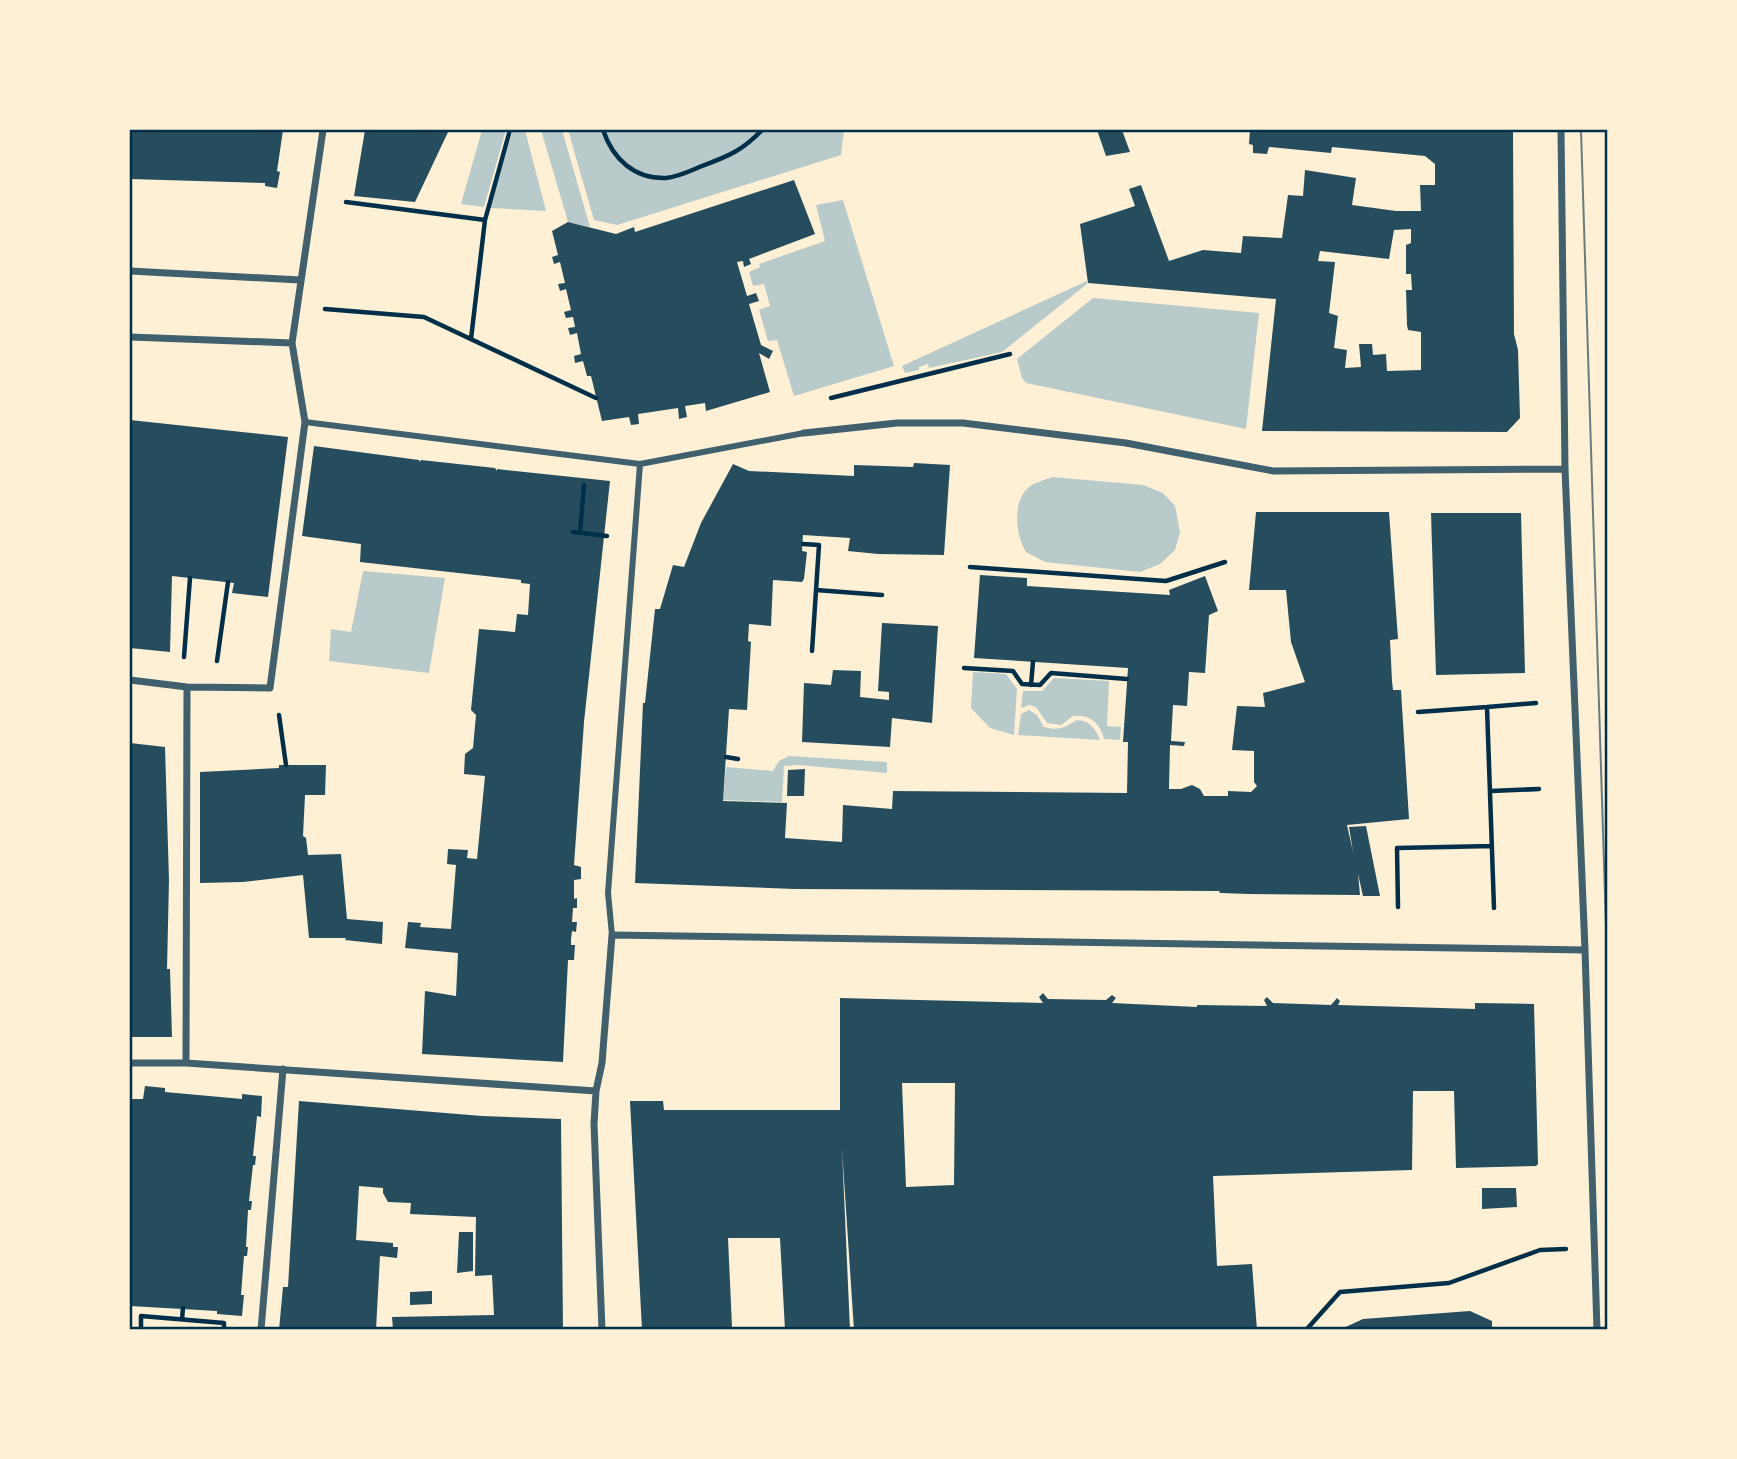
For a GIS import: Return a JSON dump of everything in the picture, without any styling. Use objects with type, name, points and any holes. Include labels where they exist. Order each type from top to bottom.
[{"type":"street","points":[[130,680],[187,687],[270,688],[305,422],[292,343],[323,130]]},
{"type":"street","points":[[1561,130],[1565,470],[1585,950],[1597,1329]]},
{"type":"street","points":[[130,271],[300,280]]},
{"type":"street","points":[[130,337],[292,343]]},
{"type":"street","points":[[305,422],[640,464],[804,433],[897,423],[963,423],[1126,443],[1273,471],[1565,470]]},
{"type":"street","points":[[602,1329],[594,1124],[596,1091],[602,1063],[612,935],[608,893],[640,464]]},
{"type":"street","points":[[186,1063],[187,687]]},
{"type":"street","points":[[612,935],[1585,950]]},
{"type":"street","points":[[130,1063],[186,1063],[596,1091]]},
{"type":"street","points":[[261,1329],[283,1069]]},
{"type":"path","points":[[471,339],[485,220],[510,130]]},
{"type":"path","points":[[603,130],[616,156],[625,167],[636,173],[668,178],[735,154],[762,130]]},
{"type":"path","points":[[346,202],[485,220]]},
{"type":"path","points":[[359,310],[424,317],[596,398]]},
{"type":"path","points":[[824,400],[1010,354]]},
{"type":"path","points":[[580,533],[587,457]]},
{"type":"path","points":[[803,544],[819,545],[812,651]]},
{"type":"path","points":[[970,566],[1166,581],[1225,562]]},
{"type":"path","points":[[184,657],[190,578]]},
{"type":"path","points":[[217,658],[228,582]]},
{"type":"path","points":[[816,590],[881,595]]},
{"type":"path","points":[[1031,685],[1032,662]]},
{"type":"path","points":[[964,668],[1013,671],[1022,684],[1031,685],[1040,685],[1051,673],[1127,679]]},
{"type":"path","points":[[270,688],[282,724],[286,765]]},
{"type":"path","points":[[1418,712],[1536,703]]},
{"type":"path","points":[[1487,708],[1494,908]]},
{"type":"path","points":[[726,757],[738,758]]},
{"type":"path","points":[[1491,790],[1539,789]]},
{"type":"path","points":[[1398,907],[1397,848],[1492,846]]},
{"type":"path","points":[[1306,1329],[1340,1292],[1449,1283],[1540,1250]]},
{"type":"path","points":[[181,1320],[183,1308]]},
{"type":"path","points":[[141,1329],[141,1316],[224,1323],[223,1329]]},
{"type":"shaded area","points":[[482,130],[506,130],[484,207],[461,204]]},
{"type":"shaded area","points":[[513,130],[525,130],[546,211],[490,208]]},
{"type":"shaded area","points":[[541,130],[562,130],[590,227],[568,222]]},
{"type":"shaded area","points":[[568,130],[844,130],[841,155],[617,225],[594,220]]},
{"type":"shaded area","points":[[843,200],[894,366],[794,396],[777,340],[768,341],[759,310],[770,306],[764,284],[753,286],[749,272],[760,267],[759,264],[825,241],[816,205]]},
{"type":"shaded area","points":[[1087,281],[1087,284],[1002,352],[929,368],[928,364],[919,367],[919,370],[905,373],[902,366]]},
{"type":"shaded area","points":[[1093,298],[1259,313],[1246,429],[1026,383],[1017,359]]},
{"type":"shaded area","points":[[1052,477],[1143,485],[1163,493],[1175,506],[1180,532],[1175,550],[1160,564],[1140,572],[1045,562],[1026,552],[1018,529],[1019,503],[1029,487]]},
{"type":"shaded area","points":[[363,571],[445,578],[429,673],[329,661],[331,629],[351,632]]},
{"type":"shaded area","points":[[973,672],[1006,674],[1017,689],[1014,735],[990,728],[971,708]]},
{"type":"shaded area","points":[[1054,678],[1109,681],[1107,726],[1121,727],[1120,740],[1104,739],[1097,724],[1084,716],[1073,716],[1061,725],[1047,723],[1036,707],[1029,705],[1021,708],[1023,691],[1042,691]]},
{"type":"shaded area","points":[[1029,710],[1037,715],[1044,727],[1054,729],[1077,720],[1085,722],[1094,729],[1100,740],[1018,735],[1021,714]]},
{"type":"shaded area","points":[[789,756],[887,762],[887,773],[784,766],[782,802],[723,800],[726,767],[773,771],[779,761]]},
{"type":"building","points":[[130,130],[283,130],[277,188],[265,186],[265,183],[130,179]]},
{"type":"building","points":[[365,130],[449,130],[415,202],[354,196]]},
{"type":"building","points":[[1097,130],[1122,130],[1130,152],[1106,156]]},
{"type":"building","points":[[1250,130],[1513,130],[1514,334],[1518,350],[1520,418],[1507,432],[1262,431],[1276,299],[1088,283],[1080,224],[1135,206],[1129,189],[1141,185],[1169,261],[1203,250],[1241,253],[1243,236],[1282,238],[1288,195],[1303,196],[1305,170],[1356,178],[1352,205],[1396,211],[1421,211],[1420,185],[1435,185],[1435,164],[1425,156],[1332,147],[1331,153],[1269,147],[1267,154],[1253,153],[1253,145],[1249,144]],"holes":[[[1411,229],[1411,243],[1406,245],[1406,274],[1411,274],[1412,290],[1406,290],[1407,325],[1408,330],[1421,332],[1421,370],[1387,371],[1386,354],[1373,355],[1372,344],[1359,344],[1361,367],[1345,368],[1347,350],[1334,348],[1338,316],[1329,313],[1335,262],[1318,261],[1320,251],[1389,259],[1394,230]]]},
{"type":"building","points":[[794,180],[815,234],[749,259],[751,264],[744,267],[743,261],[737,262],[747,296],[756,293],[759,301],[749,304],[761,345],[773,351],[769,359],[759,353],[770,392],[706,411],[705,403],[685,406],[687,417],[679,419],[678,408],[638,414],[639,424],[631,425],[629,417],[602,421],[591,376],[587,376],[583,361],[575,363],[574,356],[581,354],[577,333],[570,335],[568,328],[575,327],[573,317],[566,318],[564,312],[571,310],[566,289],[560,291],[558,284],[565,283],[560,262],[554,264],[552,257],[558,255],[552,231],[568,222],[616,234],[634,227],[635,232]]},
{"type":"building","points":[[130,420],[288,437],[268,597],[232,593],[234,583],[172,576],[170,652],[130,648]]},
{"type":"building","points":[[314,446],[419,462],[421,460],[495,468],[497,471],[610,481],[584,722],[574,865],[581,867],[581,879],[574,880],[577,908],[573,908],[572,922],[577,922],[576,932],[572,931],[571,939],[571,945],[575,945],[574,960],[568,960],[563,1062],[422,1054],[425,991],[456,996],[458,953],[405,948],[408,922],[421,923],[420,927],[451,929],[456,865],[447,864],[448,849],[468,850],[467,858],[477,859],[485,776],[464,774],[465,754],[473,748],[476,715],[471,710],[479,629],[515,632],[517,614],[528,615],[530,584],[521,583],[521,580],[360,562],[361,544],[302,536]]},
{"type":"building","points":[[914,463],[950,465],[944,555],[848,551],[850,538],[803,535],[802,551],[807,552],[804,579],[802,582],[773,580],[771,626],[749,624],[748,641],[751,642],[747,710],[729,709],[723,801],[787,803],[785,838],[842,842],[843,805],[892,809],[893,791],[1127,793],[1128,742],[1123,742],[1128,668],[974,658],[980,575],[1027,578],[1027,586],[1170,595],[1169,590],[1205,576],[1218,611],[1209,615],[1205,673],[1189,672],[1187,706],[1173,705],[1171,741],[1185,742],[1184,746],[1170,745],[1169,789],[1192,785],[1200,789],[1204,796],[1228,796],[1228,791],[1251,792],[1257,786],[1254,782],[1254,751],[1232,750],[1237,706],[1265,707],[1263,693],[1305,682],[1291,642],[1286,590],[1249,590],[1256,512],[1389,512],[1398,639],[1390,640],[1392,681],[1393,690],[1401,690],[1409,819],[1347,825],[1353,852],[1349,827],[1366,826],[1380,896],[1363,896],[1358,874],[1360,895],[1249,894],[1219,891],[795,889],[635,883],[643,703],[655,609],[660,609],[673,565],[684,567],[701,523],[733,464],[749,471],[854,476],[854,465],[913,467]]},
{"type":"building","points":[[1431,513],[1521,513],[1525,673],[1436,675]]},
{"type":"building","points":[[882,623],[938,626],[932,723],[892,718],[890,747],[802,742],[804,683],[831,685],[833,670],[861,671],[860,697],[889,700],[889,692],[878,691]]},
{"type":"building","points":[[130,743],[165,747],[169,880],[167,969],[170,969],[172,1037],[130,1037]]},
{"type":"building","points":[[279,765],[326,765],[325,795],[305,795],[303,836],[306,838],[308,855],[341,854],[347,919],[383,922],[382,944],[345,940],[346,938],[309,938],[303,875],[243,882],[200,883],[200,772],[279,768]]},
{"type":"building","points":[[805,769],[804,796],[787,796],[788,770]]},
{"type":"building","points":[[1043,993],[1048,999],[1106,1000],[1112,995],[1116,998],[1112,1003],[1197,1007],[1267,1006],[1264,1000],[1267,997],[1273,1003],[1331,1005],[1337,998],[1340,1001],[1338,1005],[1475,1009],[1475,1003],[1534,1004],[1538,1164],[1456,1168],[1454,1091],[1413,1091],[1412,1170],[1213,1176],[1217,1266],[1252,1264],[1257,1330],[854,1330],[842,1149],[850,1330],[785,1330],[780,1238],[728,1238],[732,1327],[715,1327],[715,1330],[642,1330],[630,1101],[663,1101],[664,1110],[840,1110],[840,998],[1043,1003],[1039,997]],"holes":[[[902,1083],[955,1083],[954,1185],[906,1187]]]},
{"type":"building","points":[[145,1086],[165,1088],[165,1092],[242,1099],[242,1094],[262,1096],[261,1117],[257,1116],[253,1156],[256,1156],[249,1201],[252,1201],[251,1210],[248,1210],[248,1247],[247,1256],[244,1256],[241,1295],[244,1295],[242,1316],[217,1314],[217,1311],[130,1306],[130,1099],[143,1099]]},
{"type":"building","points":[[299,1101],[482,1116],[561,1119],[563,1330],[393,1330],[392,1317],[494,1315],[492,1275],[475,1276],[476,1217],[410,1214],[411,1203],[388,1202],[383,1188],[359,1186],[356,1240],[393,1243],[393,1247],[398,1247],[397,1258],[380,1256],[376,1330],[279,1330],[283,1287],[288,1287]]},
{"type":"building","points":[[1482,1188],[1516,1188],[1517,1207],[1482,1209]]},
{"type":"building","points":[[459,1232],[473,1232],[473,1271],[457,1273]]},
{"type":"building","points":[[432,1291],[432,1304],[410,1305],[410,1292]]},
{"type":"building","points":[[1470,1311],[1492,1321],[1492,1330],[1339,1330],[1363,1319]]},
{"type":"tram line","points":[[1581,130],[1608,991]]}]
